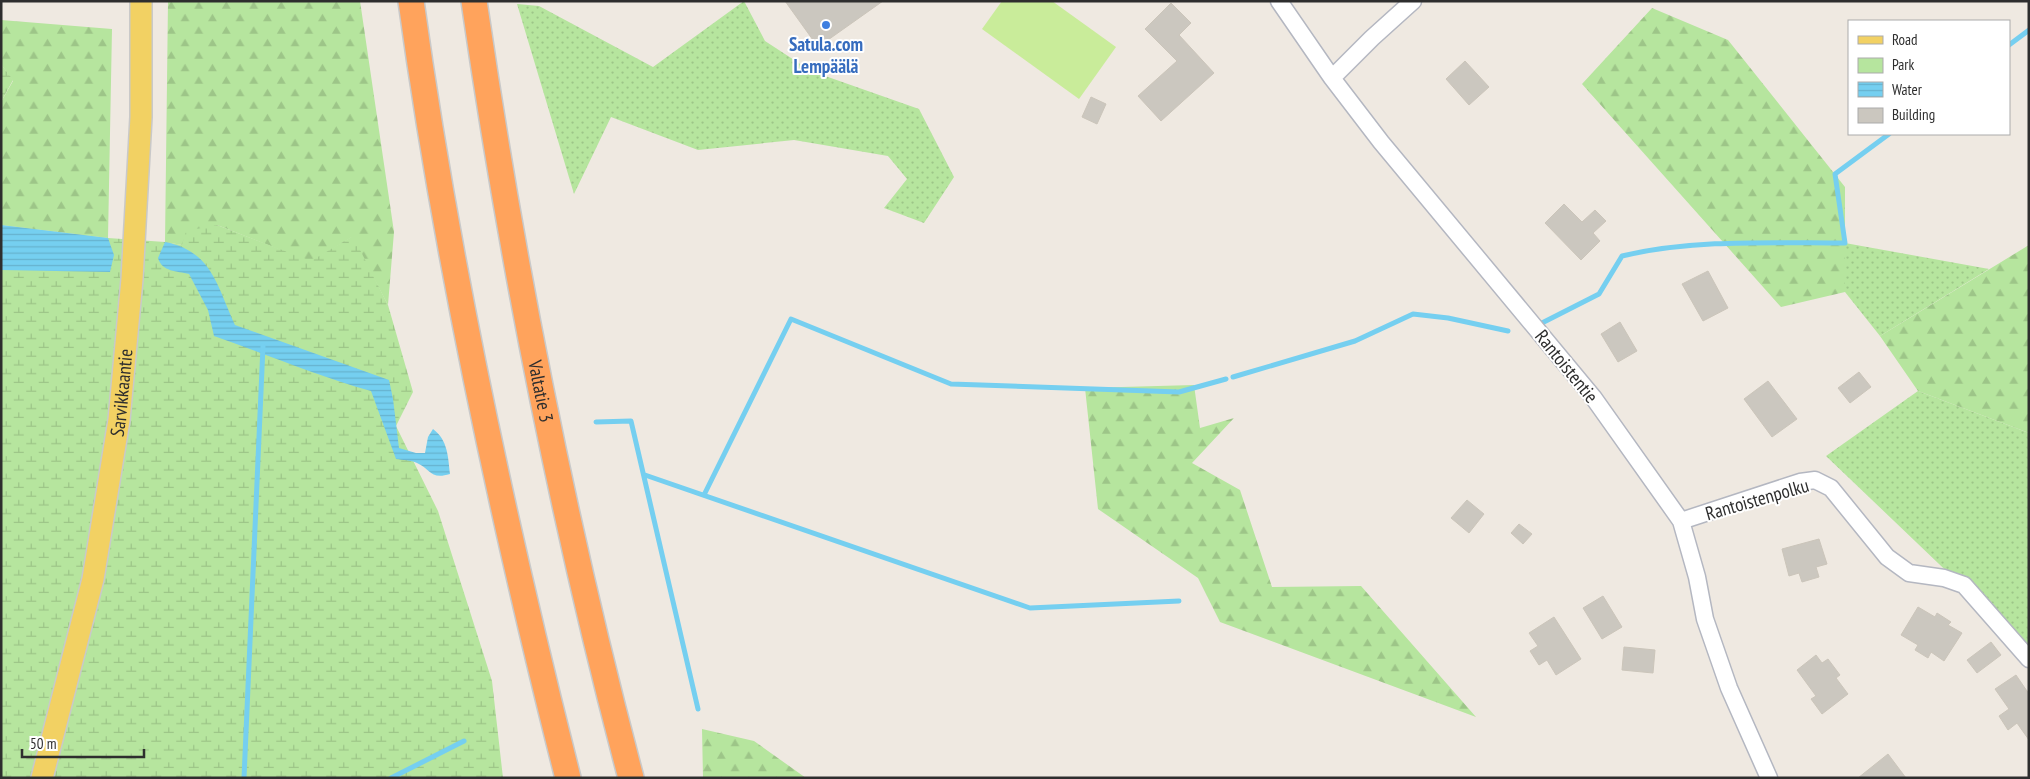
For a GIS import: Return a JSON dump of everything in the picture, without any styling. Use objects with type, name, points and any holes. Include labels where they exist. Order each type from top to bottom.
[{"type":"highway","points":[[411,1],[426,113],[482,404],[540,670],[568,778]]},
{"type":"highway","name":"Valtatie 3","points":[[474,1],[493,130],[541,398],[600,660],[630,778]]},
{"type":"main road","name":"Sarvikkaantie","points":[[42,778],[93,579],[119,420],[132,279],[141,117],[141,1]]},
{"type":"street","name":"Rantoistentie","points":[[1279,1],[1332,78],[1381,142],[1593,397],[1681,521],[1705,619],[1729,688],[1769,778]]},
{"type":"street","points":[[1332,78],[1413,1]]},
{"type":"street","name":"Rantoistenpolku","points":[[1681,521],[1800,482],[1815,480],[1831,488],[1887,557],[1909,573],[1944,578],[1964,585],[2029,659]]},
{"type":"green space","points":[[168,1],[360,1],[394,232],[388,305],[352,237],[311,262],[217,225],[182,245],[165,242]]},
{"type":"green space","points":[[744,1],[765,41],[811,71],[919,109],[954,177],[924,223],[884,208],[907,179],[888,156],[794,140],[698,150],[611,117],[574,194],[517,4],[539,6],[653,67]]},
{"type":"green space","points":[[1002,1],[1052,1],[1116,47],[1079,99],[982,29]]},
{"type":"green space","points":[[1652,8],[1728,40],[1845,187],[1845,292],[1781,307],[1582,84]]},
{"type":"green space","points":[[1,20],[112,29],[108,238],[1,225],[1,102],[13,81],[1,64]]},
{"type":"green space","points":[[1,64],[13,80],[1,102]]},
{"type":"green space","points":[[1,225],[182,245],[186,231],[217,225],[311,261],[353,236],[388,305],[413,392],[396,426],[438,511],[492,681],[503,778],[1,778]]},
{"type":"green space","points":[[1845,243],[1989,269],[1880,336],[1845,292]]},
{"type":"green space","points":[[2029,245],[2029,433],[1918,391],[1880,336]]},
{"type":"green space","points":[[1194,385],[1200,428],[1234,418],[1192,463],[1240,490],[1272,587],[1361,586],[1476,717],[1220,622],[1198,578],[1098,509],[1085,388]]},
{"type":"green space","points":[[1918,391],[2029,433],[2029,650],[1826,456]]},
{"type":"green space","points":[[702,729],[754,741],[806,778],[703,778]]},
{"type":"water","points":[[1,225],[108,238],[114,255],[110,272],[1,270]]},
{"type":"water","points":[[165,242],[193,253],[203,262],[211,272],[235,325],[389,380],[399,448],[416,453],[425,453],[428,437],[433,429],[442,438],[448,455],[450,474],[434,475],[415,462],[396,459],[371,391],[311,372],[214,336],[208,310],[189,274],[170,270],[160,263],[158,258]]},
{"type":"building","name":"Satula.com Lempäälä","points":[[785,1],[883,1],[818,47]]},
{"type":"building","points":[[1171,3],[1191,23],[1179,35],[1214,73],[1161,121],[1138,96],[1177,61],[1145,29]]},
{"type":"building","points":[[1465,61],[1489,87],[1469,105],[1446,79]]},
{"type":"building","points":[[1091,97],[1106,104],[1097,124],[1082,117]]},
{"type":"building","points":[[1564,204],[1582,222],[1595,210],[1606,221],[1593,233],[1600,241],[1581,260],[1545,223]]},
{"type":"building","points":[[1708,271],[1728,308],[1703,321],[1682,284]]},
{"type":"building","points":[[1620,322],[1637,351],[1618,362],[1601,334]]},
{"type":"building","points":[[1859,372],[1871,387],[1850,403],[1838,388]]},
{"type":"building","points":[[1768,381],[1797,419],[1772,437],[1744,399]]},
{"type":"building","points":[[1467,500],[1484,514],[1469,533],[1451,518]]},
{"type":"building","points":[[1519,524],[1532,534],[1523,544],[1511,533]]},
{"type":"building","points":[[1819,539],[1827,564],[1816,567],[1819,577],[1802,582],[1799,573],[1789,576],[1782,549]]},
{"type":"building","points":[[1603,596],[1622,627],[1602,639],[1583,608]]},
{"type":"building","points":[[1918,607],[1935,617],[1937,613],[1951,622],[1948,625],[1962,633],[1944,661],[1931,652],[1928,658],[1915,650],[1918,645],[1901,635]]},
{"type":"building","points":[[1554,617],[1581,659],[1556,675],[1547,660],[1539,665],[1530,651],[1538,646],[1529,633]]},
{"type":"building","points":[[1991,642],[2001,655],[1977,673],[1967,660]]},
{"type":"building","points":[[1624,647],[1655,650],[1653,673],[1622,670]]},
{"type":"building","points":[[1816,655],[1822,663],[1828,659],[1840,675],[1836,678],[1848,694],[1822,714],[1811,699],[1816,696],[1797,670]]},
{"type":"building","points":[[2016,675],[2029,694],[2029,740],[2017,723],[2008,730],[1999,716],[2009,709],[1995,689]]},
{"type":"building","points":[[1888,754],[1906,778],[1858,778]]},
{"type":"waterway","points":[[2010,44],[2029,30]]},
{"type":"waterway","points":[[1536,326],[1599,294],[1622,256],[1705,244],[1845,243],[1835,174],[1888,135]]},
{"type":"waterway","points":[[1233,377],[1355,341],[1413,314],[1448,318],[1508,331]]},
{"type":"waterway","points":[[704,495],[791,319],[951,384],[1179,392],[1226,379]]},
{"type":"waterway","points":[[244,778],[263,346]]},
{"type":"waterway","points":[[596,422],[631,421],[698,709]]},
{"type":"waterway","points":[[645,475],[1030,608],[1179,601]]},
{"type":"waterway","points":[[391,778],[464,741]]},
{"type":"place","name":"Satula.com Lempäälä","points":[[826,25]]}]
